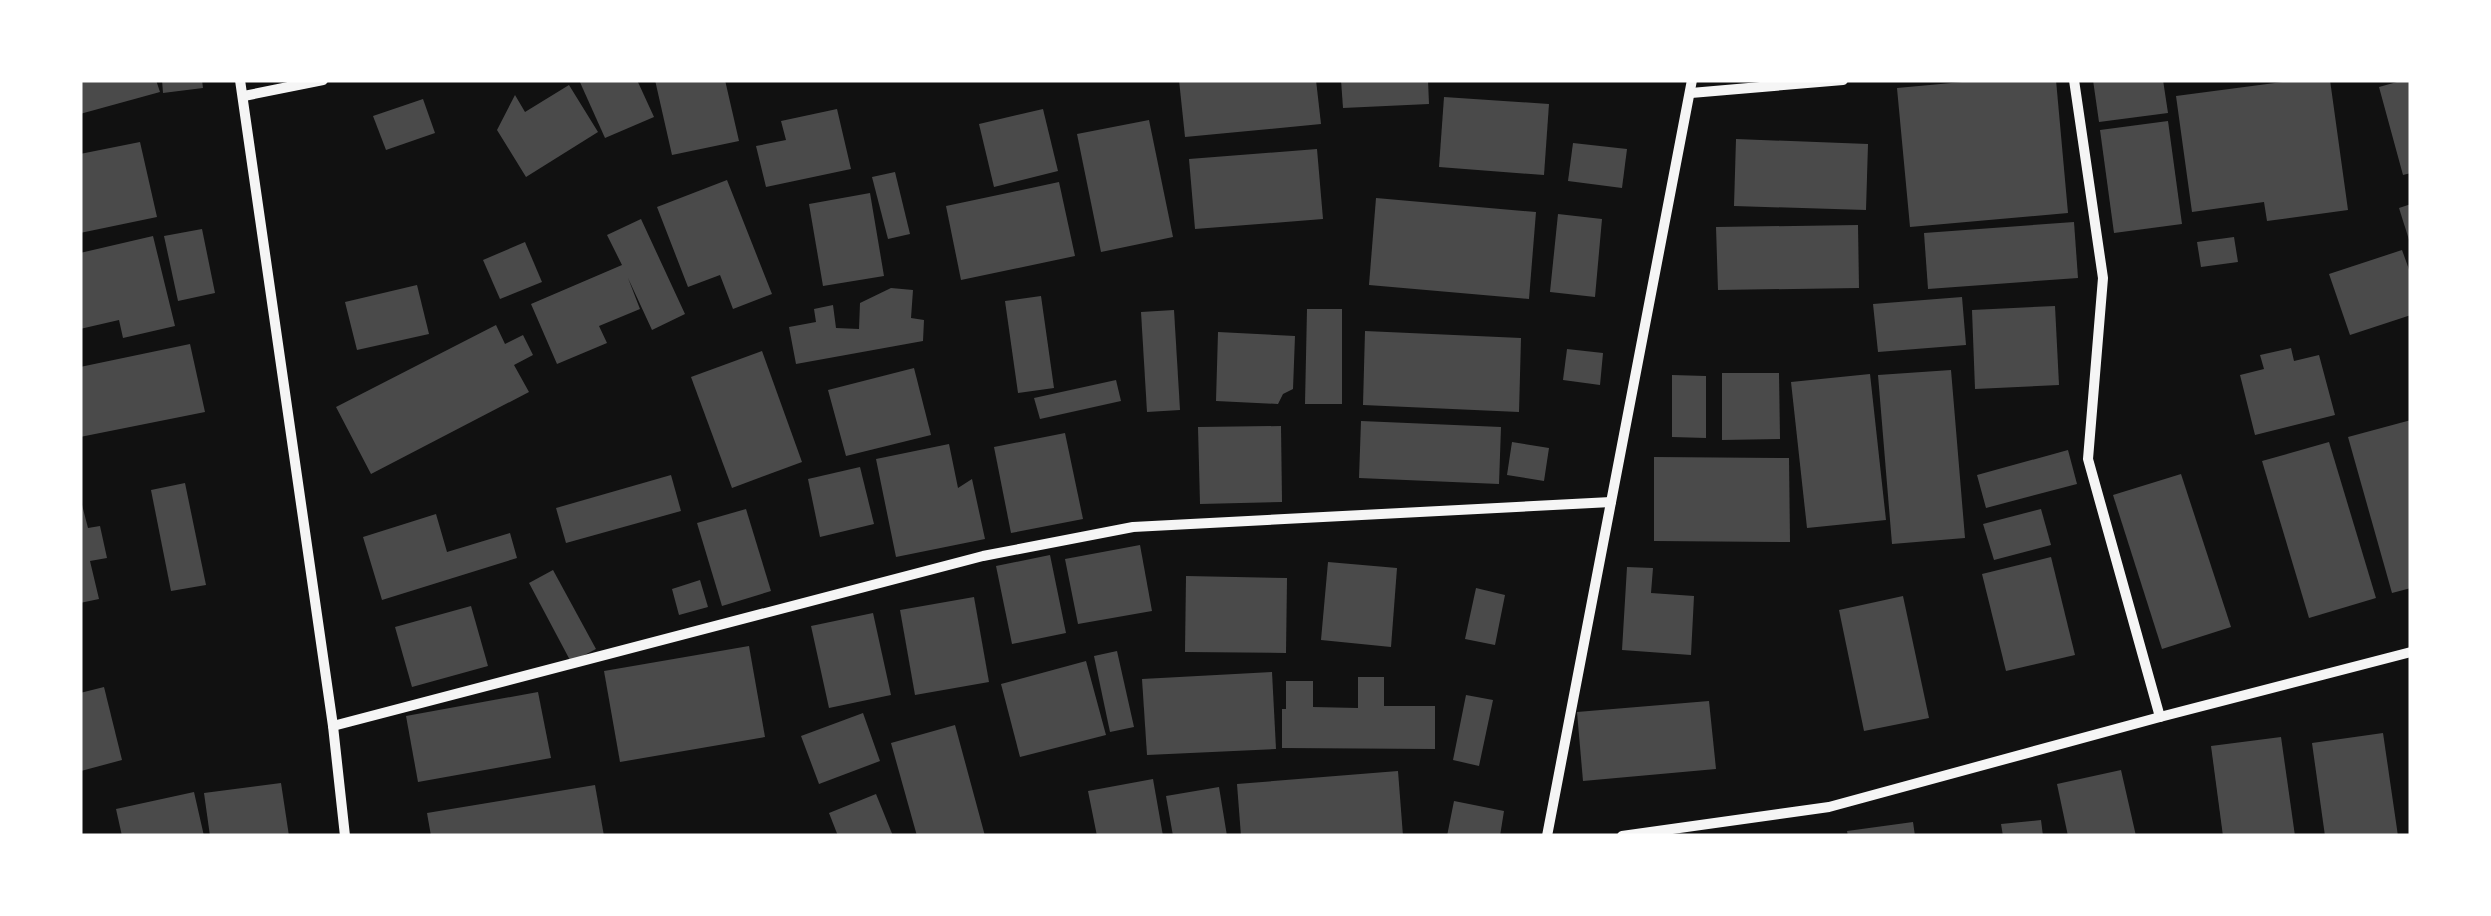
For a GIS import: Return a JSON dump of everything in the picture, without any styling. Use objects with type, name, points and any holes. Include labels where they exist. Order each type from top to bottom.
[{"type":"street","points":[[240,80],[346,836]]},
{"type":"street","points":[[244,96],[324,80]]},
{"type":"street","points":[[1546,836],[1692,86],[1842,80]]},
{"type":"street","points":[[2074,80],[2103,278],[2088,459],[2160,717]]},
{"type":"street","points":[[333,726],[983,556],[1132,527],[1610,502]]},
{"type":"street","points":[[1622,836],[1829,808],[2411,652]]},
{"type":"building","points":[[80,80],[156,80],[160,92],[80,114]]},
{"type":"building","points":[[162,80],[202,80],[203,88],[163,93]]},
{"type":"building","points":[[579,80],[637,80],[654,117],[605,138]]},
{"type":"building","points":[[655,80],[725,80],[739,141],[672,155]]},
{"type":"building","points":[[1179,80],[1316,80],[1321,124],[1185,137]]},
{"type":"building","points":[[1341,80],[1428,80],[1429,104],[1343,108]]},
{"type":"building","points":[[1984,80],[2056,80],[2068,213],[1910,227],[1897,88]]},
{"type":"building","points":[[2093,80],[2163,80],[2168,113],[2099,122]]},
{"type":"building","points":[[2298,80],[2330,80],[2348,210],[2267,221],[2264,202],[2192,212],[2176,96]]},
{"type":"building","points":[[2411,80],[2411,173],[2403,175],[2379,87]]},
{"type":"building","points":[[569,85],[598,132],[526,177],[497,130],[515,95],[525,112]]},
{"type":"building","points":[[1444,97],[1549,104],[1544,175],[1439,167]]},
{"type":"building","points":[[423,99],[435,133],[386,150],[373,116]]},
{"type":"building","points":[[837,109],[851,169],[766,187],[756,146],[786,140],[781,121]]},
{"type":"building","points":[[1043,109],[1058,171],[994,187],[979,124]]},
{"type":"building","points":[[1149,120],[1173,237],[1101,252],[1077,134]]},
{"type":"building","points":[[2168,121],[2182,224],[2114,233],[2100,130]]},
{"type":"building","points":[[1736,139],[1868,144],[1866,210],[1734,206]]},
{"type":"building","points":[[140,142],[157,217],[80,233],[80,154]]},
{"type":"building","points":[[1573,143],[1627,149],[1622,188],[1568,181]]},
{"type":"building","points":[[1317,149],[1323,219],[1195,229],[1189,159]]},
{"type":"building","points":[[895,172],[910,234],[888,239],[872,177]]},
{"type":"building","points":[[727,180],[772,294],[733,309],[720,275],[688,287],[657,207]]},
{"type":"building","points":[[1059,182],[1075,256],[961,280],[946,206]]},
{"type":"building","points":[[870,193],[884,276],[823,286],[809,204]]},
{"type":"building","points":[[1376,198],[1536,212],[1529,299],[1369,285]]},
{"type":"building","points":[[2411,204],[2411,242],[2410,243],[2399,208]]},
{"type":"building","points":[[1558,214],[1602,219],[1595,297],[1550,292]]},
{"type":"building","points":[[641,219],[685,314],[652,330],[628,278],[640,309],[599,326],[607,343],[557,364],[531,304],[622,265],[607,235]]},
{"type":"building","points":[[2074,222],[2078,278],[1928,289],[1924,233]]},
{"type":"building","points":[[1858,225],[1859,288],[1718,290],[1716,227]]},
{"type":"building","points":[[202,229],[215,293],[178,301],[164,236]]},
{"type":"building","points":[[153,236],[175,326],[123,338],[119,320],[80,329],[80,253]]},
{"type":"building","points":[[2234,237],[2238,262],[2201,267],[2197,242]]},
{"type":"building","points":[[525,242],[542,282],[500,299],[483,260]]},
{"type":"building","points":[[2402,250],[2411,275],[2411,315],[2350,335],[2329,274]]},
{"type":"building","points":[[417,285],[429,334],[357,350],[345,302]]},
{"type":"building","points":[[891,288],[913,290],[911,318],[924,320],[923,341],[796,364],[789,327],[816,322],[814,309],[833,305],[836,328],[859,329],[860,303]]},
{"type":"building","points":[[1041,296],[1054,388],[1018,393],[1005,301]]},
{"type":"building","points":[[1962,297],[1966,345],[1878,352],[1873,304]]},
{"type":"building","points":[[2055,306],[2059,385],[1975,389],[1972,310]]},
{"type":"building","points":[[1307,309],[1342,309],[1342,404],[1305,404]]},
{"type":"building","points":[[1174,310],[1180,410],[1147,412],[1141,312]]},
{"type":"building","points":[[496,325],[505,344],[523,335],[533,355],[514,365],[529,392],[371,474],[336,407]]},
{"type":"building","points":[[1365,331],[1521,338],[1519,412],[1363,405]]},
{"type":"building","points":[[1218,332],[1295,336],[1293,389],[1283,394],[1278,404],[1216,401]]},
{"type":"building","points":[[190,344],[205,412],[80,437],[80,367]]},
{"type":"building","points":[[2291,348],[2294,361],[2319,355],[2335,415],[2255,435],[2240,375],[2264,369],[2260,355]]},
{"type":"building","points":[[1567,349],[1603,353],[1600,385],[1563,380]]},
{"type":"building","points":[[762,351],[802,462],[732,488],[691,377]]},
{"type":"building","points":[[914,368],[931,435],[846,456],[828,390]]},
{"type":"building","points":[[1951,370],[1965,538],[1892,544],[1878,375]]},
{"type":"building","points":[[1722,373],[1779,373],[1780,439],[1722,440]]},
{"type":"building","points":[[1870,374],[1886,520],[1807,528],[1791,382]]},
{"type":"building","points":[[1672,375],[1706,376],[1706,438],[1672,437]]},
{"type":"building","points":[[1116,380],[1121,401],[1040,419],[1034,398]]},
{"type":"building","points":[[2411,420],[2411,588],[2392,593],[2348,437]]},
{"type":"building","points":[[1361,421],[1501,427],[1499,484],[1359,478]]},
{"type":"building","points":[[1281,426],[1282,502],[1200,504],[1198,427]]},
{"type":"building","points":[[1065,433],[1083,519],[1011,533],[994,447]]},
{"type":"building","points":[[1512,442],[1549,448],[1544,481],[1507,475]]},
{"type":"building","points":[[2329,442],[2376,598],[2309,618],[2262,461]]},
{"type":"building","points":[[949,444],[958,488],[972,479],[985,539],[896,557],[876,459]]},
{"type":"building","points":[[2068,450],[2077,484],[1986,508],[1977,475]]},
{"type":"building","points":[[1654,457],[1789,458],[1790,542],[1654,541]]},
{"type":"building","points":[[860,467],[874,524],[820,537],[808,479]]},
{"type":"building","points":[[2181,474],[2231,627],[2162,649],[2113,495]]},
{"type":"building","points":[[671,475],[681,511],[566,543],[556,508]]},
{"type":"building","points":[[185,483],[206,585],[171,591],[151,490]]},
{"type":"building","points":[[81,501],[88,528],[100,526],[107,558],[90,561],[99,599],[80,603]]},
{"type":"building","points":[[746,509],[771,591],[722,606],[697,523]]},
{"type":"building","points":[[2041,509],[2051,545],[1994,560],[1983,524]]},
{"type":"building","points":[[436,514],[447,552],[510,533],[517,558],[382,600],[363,537]]},
{"type":"building","points":[[1140,545],[1152,611],[1078,624],[1065,559]]},
{"type":"building","points":[[1050,555],[1066,633],[1012,644],[996,566]]},
{"type":"building","points":[[2051,557],[2075,655],[2006,671],[1982,574]]},
{"type":"building","points":[[1328,562],[1397,568],[1391,647],[1321,640]]},
{"type":"building","points":[[1627,567],[1653,568],[1651,593],[1694,596],[1691,655],[1622,650]]},
{"type":"building","points":[[553,570],[596,649],[571,662],[529,583]]},
{"type":"building","points":[[1186,576],[1287,578],[1286,653],[1185,652]]},
{"type":"building","points":[[700,580],[708,607],[679,615],[672,589]]},
{"type":"building","points":[[1476,588],[1505,595],[1495,645],[1465,639]]},
{"type":"building","points":[[1903,596],[1929,718],[1864,731],[1839,610]]},
{"type":"building","points":[[974,597],[989,682],[915,695],[900,610]]},
{"type":"building","points":[[471,606],[488,666],[412,687],[395,627]]},
{"type":"building","points":[[873,613],[891,695],[829,708],[811,626]]},
{"type":"building","points":[[749,646],[765,737],[620,762],[604,671]]},
{"type":"building","points":[[1117,651],[1134,727],[1110,732],[1094,656]]},
{"type":"building","points":[[1086,661],[1106,735],[1020,757],[1001,684]]},
{"type":"building","points":[[1272,672],[1276,749],[1147,755],[1142,679]]},
{"type":"building","points":[[1358,677],[1384,677],[1384,706],[1435,706],[1435,749],[1282,748],[1286,681],[1313,681],[1313,707],[1358,708]]},
{"type":"building","points":[[104,687],[122,760],[81,771],[80,693]]},
{"type":"building","points":[[538,692],[551,758],[418,782],[406,716]]},
{"type":"building","points":[[1466,695],[1493,700],[1479,766],[1453,760]]},
{"type":"building","points":[[1709,701],[1716,769],[1583,781],[1577,712]]},
{"type":"building","points":[[863,713],[880,761],[819,784],[801,736]]},
{"type":"building","points":[[955,725],[985,836],[917,836],[891,743]]},
{"type":"building","points":[[2383,733],[2398,836],[2325,836],[2312,743]]},
{"type":"building","points":[[2281,737],[2295,836],[2223,836],[2211,746]]},
{"type":"building","points":[[2121,770],[2136,836],[2068,836],[2057,784]]},
{"type":"building","points":[[1398,771],[1403,836],[1241,836],[1237,784]]},
{"type":"building","points":[[1153,779],[1163,836],[1097,836],[1088,791]]},
{"type":"building","points":[[281,783],[289,836],[210,836],[204,793]]},
{"type":"building","points":[[595,785],[604,836],[431,836],[427,813]]},
{"type":"building","points":[[1219,787],[1227,836],[1173,836],[1166,796]]},
{"type":"building","points":[[194,792],[204,836],[122,836],[116,809]]},
{"type":"building","points":[[876,794],[893,836],[838,836],[829,813]]},
{"type":"building","points":[[1454,801],[1504,811],[1500,836],[1447,836]]},
{"type":"building","points":[[2041,820],[2043,836],[2003,836],[2001,824]]},
{"type":"building","points":[[1913,822],[1915,836],[1848,836],[1847,831]]}]
